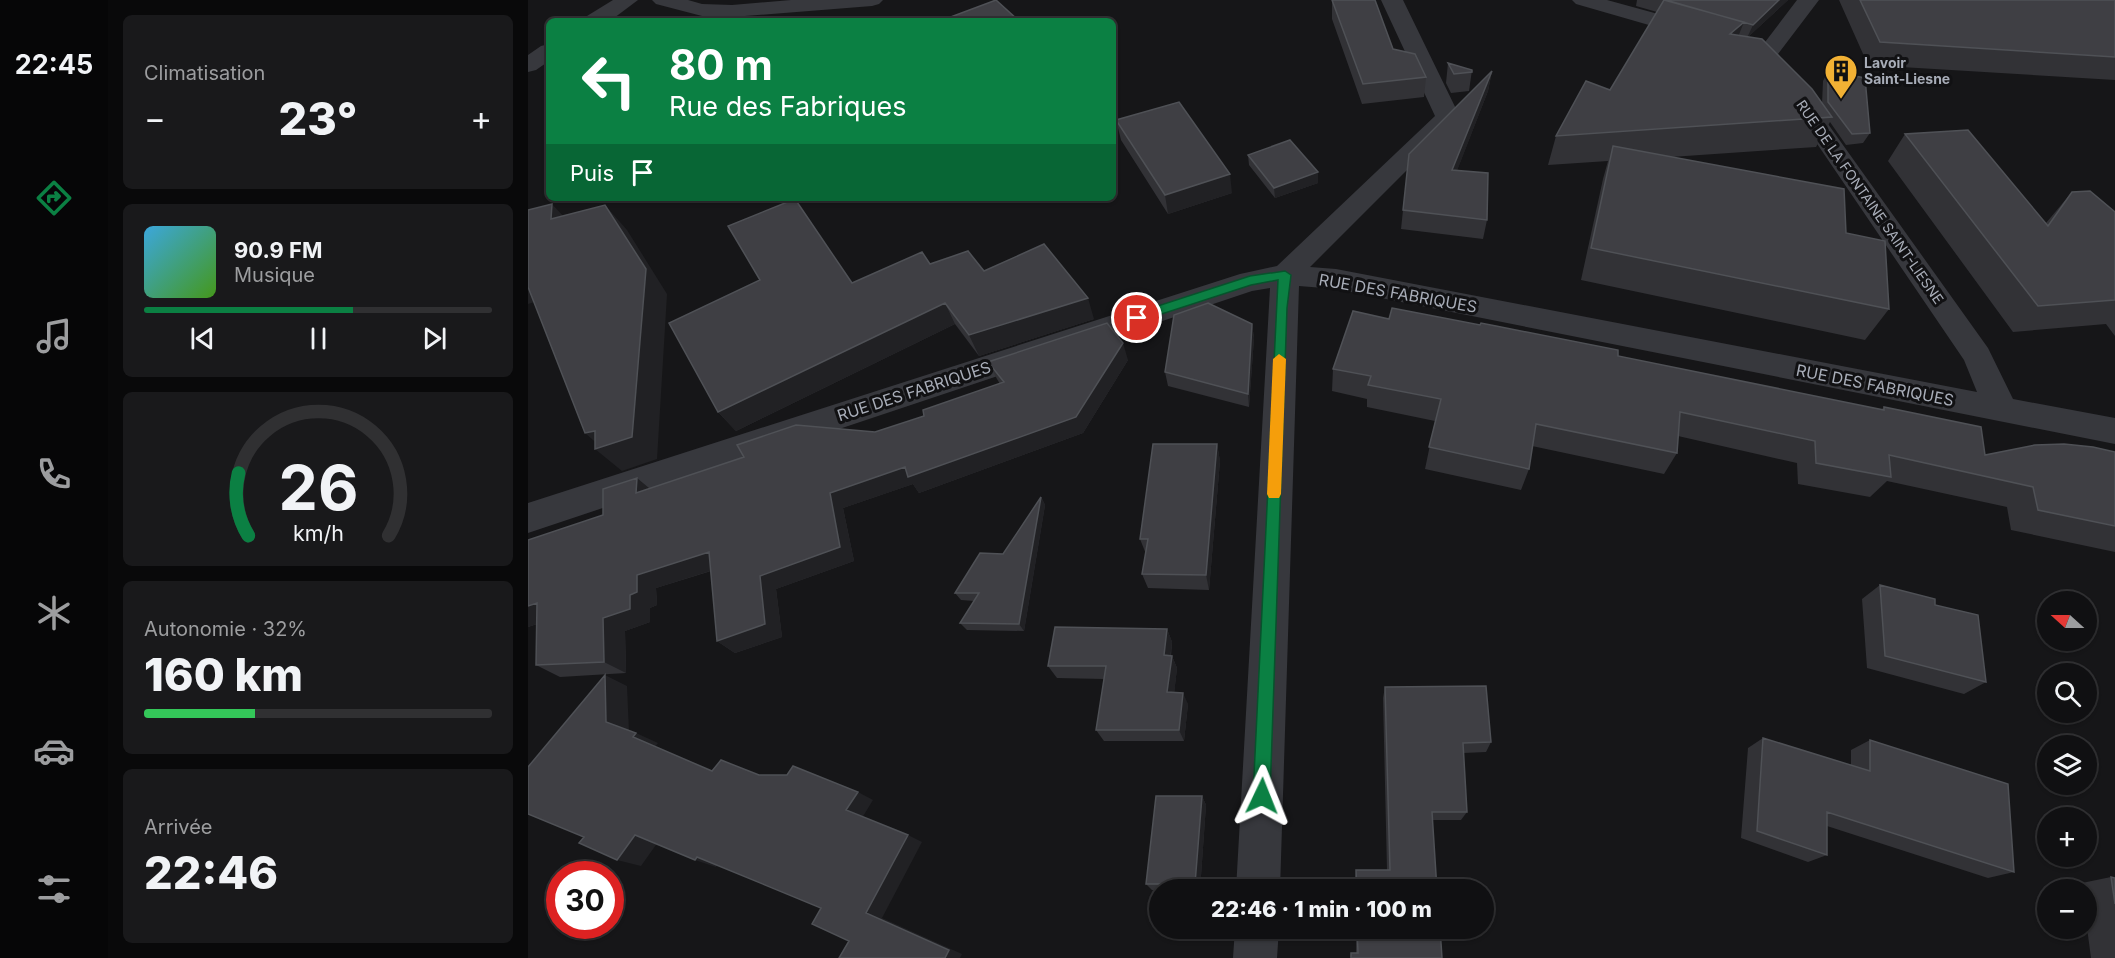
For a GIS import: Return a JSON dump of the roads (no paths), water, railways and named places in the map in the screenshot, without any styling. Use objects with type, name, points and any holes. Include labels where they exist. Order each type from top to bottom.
[{"type":"street","points":[[600,18],[627,0]]},
{"type":"street","points":[[663,0],[702,10],[732,11],[872,0]]},
{"type":"street","points":[[1258,879],[1281,308],[1285,275],[1448,117],[1392,0]]},
{"type":"street","points":[[1583,0],[1715,36]]},
{"type":"street","name":"RUE DE LA FONTAINE SAINT-LIESNE","points":[[1808,0],[1757,50],[1977,356],[1995,397],[2004,410]]},
{"type":"street","points":[[528,64],[546,53]]},
{"type":"street","name":"RUE DES FABRIQUES","points":[[528,518],[1250,280],[1285,275],[1336,279],[2115,431]]},
{"type":"street","points":[[1255,958],[1256,939]]},
{"type":"place","name":"Lavoir Saint-Liesne","points":[[1841,100]]}]
